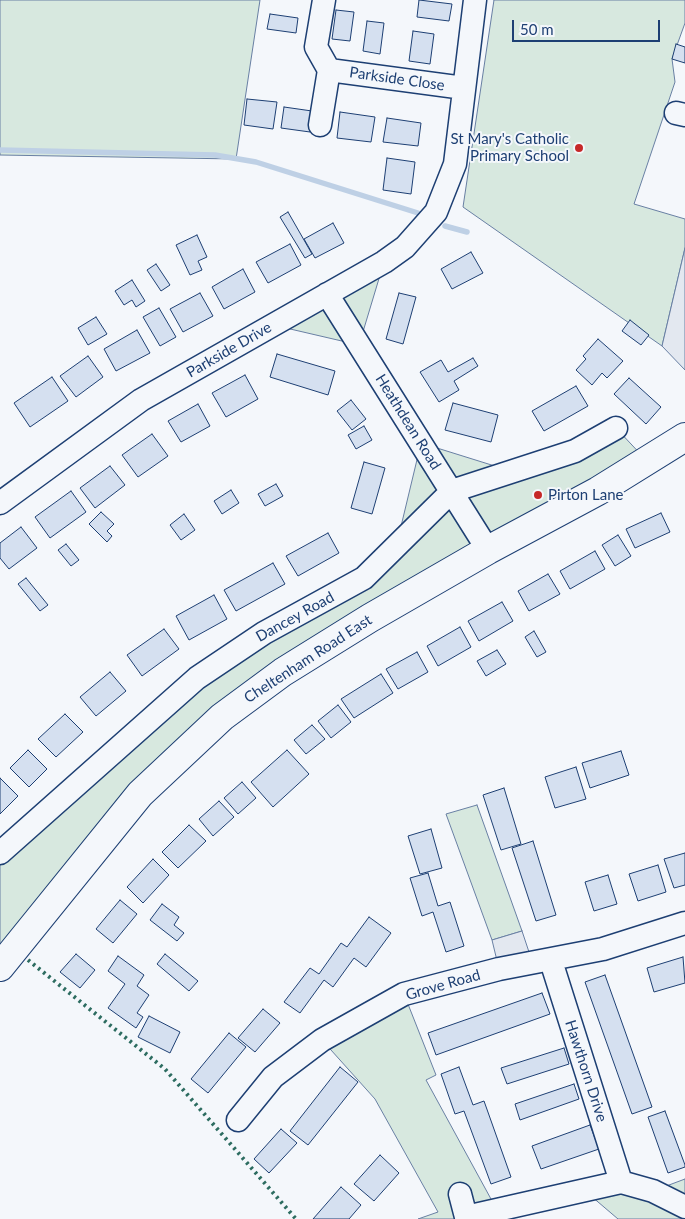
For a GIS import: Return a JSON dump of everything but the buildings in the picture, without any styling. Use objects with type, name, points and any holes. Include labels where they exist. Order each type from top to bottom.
[{"type":"main road","name":"Cheltenham Road East","points":[[0,967],[140,794],[222,718],[291,668],[370,618],[488,550],[598,491],[685,436]]},
{"type":"street","name":"Parkside Close","points":[[320,125],[329,70],[316,47],[324,0]]},
{"type":"street","name":"Parkside Close","points":[[447,188],[455,164],[475,0]]},
{"type":"street","name":"Parkside Close","points":[[329,70],[464,88]]},
{"type":"street","name":"Parkside Drive","points":[[0,503],[141,400],[384,262],[405,247],[436,212],[447,188]]},
{"type":"street","name":"Heathdean Road","points":[[326,294],[488,550]]},
{"type":"street","name":"Dancey Road","points":[[0,853],[197,678],[264,633],[364,578],[452,491],[575,451],[616,428]]},
{"type":"street","name":"Grove Road","points":[[238,1120],[273,1077],[322,1040],[404,994],[499,969],[551,961],[603,949],[685,923]]},
{"type":"street","name":"Hawthorn Drive","points":[[551,961],[621,1182]]},
{"type":"street","points":[[460,1194],[466,1218],[621,1182],[653,1191],[685,1207]]},
{"type":"shaded area","points":[[0,0],[260,0],[236,159],[0,155]]},
{"type":"shaded area","name":"St Mary's Catholic Primary School","points":[[494,0],[685,0],[685,23],[672,59],[675,82],[634,204],[685,219],[685,248],[662,346],[463,207]]},
{"type":"shaded area","points":[[685,248],[685,370],[662,346]]},
{"type":"shaded area","points":[[384,262],[359,345],[273,325]]},
{"type":"shaded area","points":[[616,428],[647,461],[283,672],[0,948],[0,865],[197,678],[397,543],[421,443],[514,472]]},
{"type":"shaded area","points":[[477,805],[522,931],[492,940],[446,814]]},
{"type":"shaded area","points":[[522,931],[533,964],[499,969],[492,940]]},
{"type":"shaded area","points":[[404,994],[436,1075],[426,1080],[497,1210],[463,1219],[418,1219],[438,1212],[375,1099],[322,1040]]},
{"type":"shaded area","points":[[685,1179],[685,1219],[618,1219],[584,1190],[653,1191]]},
{"type":"waterway","points":[[0,150],[215,155],[256,162],[418,213]]},
{"type":"waterway","points":[[445,226],[467,232]]},
{"type":"hedge","points":[[28,960],[165,1069],[296,1219]]},
{"type":"place","name":"St Mary's Catholic Primary School","points":[[579,148]]},
{"type":"place","name":"Pirton Lane","points":[[538,495]]}]
